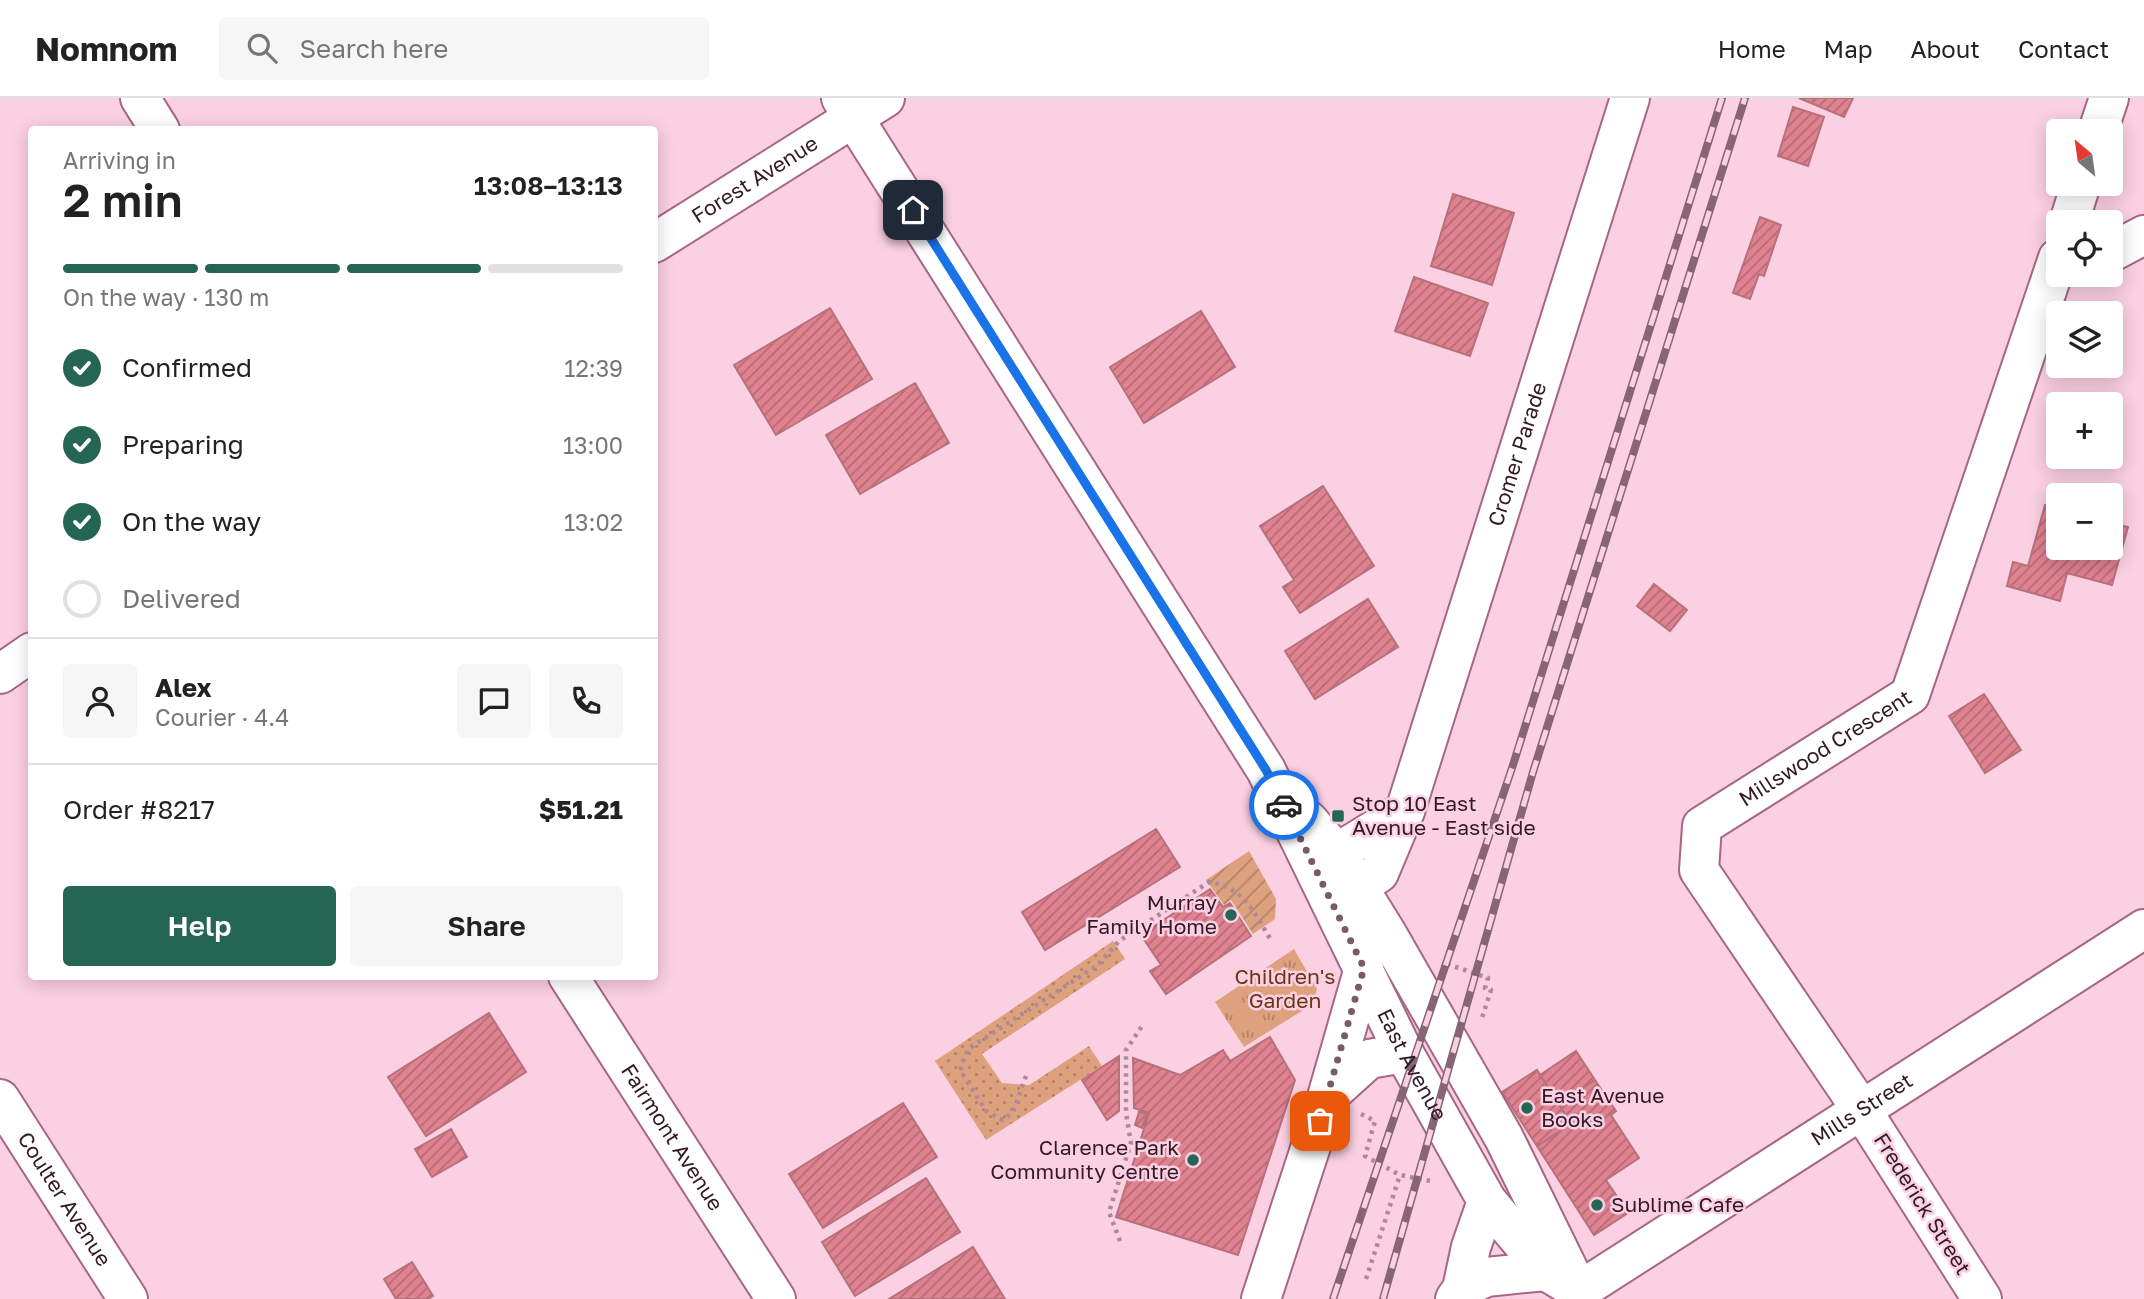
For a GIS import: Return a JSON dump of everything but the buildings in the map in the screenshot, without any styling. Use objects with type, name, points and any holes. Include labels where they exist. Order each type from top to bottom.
[{"type":"street","points":[[140,98],[158,126]]},
{"type":"street","name":"Cromer Parade","points":[[1358,886],[1379,873],[1405,811],[1630,98]]},
{"type":"street","points":[[2102,119],[2109,98]]},
{"type":"street","name":"Forest Avenue","points":[[658,240],[860,104]]},
{"type":"street","name":"East Avenue","points":[[860,104],[1266,770],[1404,1053],[1487,1201],[1546,1271],[1581,1295]]},
{"type":"street","points":[[2123,246],[2144,234]]},
{"type":"street","name":"Millswood Crescent","points":[[1861,1109],[1699,870],[1702,826],[1910,695],[2048,287]]},
{"type":"street","points":[[0,674],[28,655]]},
{"type":"street","name":"East Avenue","points":[[1266,770],[1337,853],[1358,886],[1504,1138],[1581,1295]]},
{"type":"street","points":[[1337,853],[1405,811]]},
{"type":"street","name":"Mills Street","points":[[1581,1295],[1861,1109],[2144,929]]},
{"type":"street","points":[[1262,1299],[1327,1097],[1364,968]]},
{"type":"street","name":"Fairmont Avenue","points":[[571,980],[776,1299]]},
{"type":"street","points":[[1327,1097],[1369,1059],[1404,1053]]},
{"type":"street","name":"Coulter Avenue","points":[[0,1099],[128,1299]]},
{"type":"street","name":"Frederick Street","points":[[1861,1109],[1982,1299]]},
{"type":"street","points":[[1459,1294],[1487,1201]]},
{"type":"street","points":[[1459,1294],[1486,1277],[1546,1271]]},
{"type":"path","points":[[1026,1076],[1013,1112],[1003,1120],[986,1111],[960,1070],[968,1049],[1098,965],[1119,941],[1209,882],[1224,884],[1239,893],[1270,940]]},
{"type":"path","points":[[1120,1241],[1109,1212],[1131,1143],[1126,1113],[1126,1049],[1144,1023]]},
{"type":"path","points":[[1327,1097],[1375,1121],[1365,1156],[1400,1175],[1429,1180]]},
{"type":"path","points":[[1366,1279],[1400,1175]]},
{"type":"green space","points":[[1249,851],[1276,899],[1275,919],[1253,934],[1231,900],[1224,905],[1206,880]]},
{"type":"green space","points":[[1113,941],[1125,959],[982,1054],[1002,1083],[1029,1085],[1089,1046],[1102,1066],[986,1140],[935,1061]]},
{"type":"green space","name":"Children's Garden","points":[[1294,949],[1317,989],[1313,1004],[1244,1047],[1215,1002]]},
{"type":"railway","points":[[1333,1299],[1513,765],[1722,98]]},
{"type":"railway","points":[[1383,1299],[1533,772],[1745,98]]},
{"type":"way so far","points":[[1284,805],[1364,968],[1320,1121]]},
{"type":"place","name":"Stop 10 East Avenue - East side","points":[[1338,816]]},
{"type":"place","name":"Murray Family Home","points":[[1231,915]]},
{"type":"place","name":"East Avenue Books","points":[[1527,1108]]},
{"type":"place","name":"Clarence Park Community Centre","points":[[1193,1160]]},
{"type":"place","name":"Sublime Cafe","points":[[1597,1205]]},
{"type":"route","points":[[913,210],[1266,770],[1284,805]]}]
